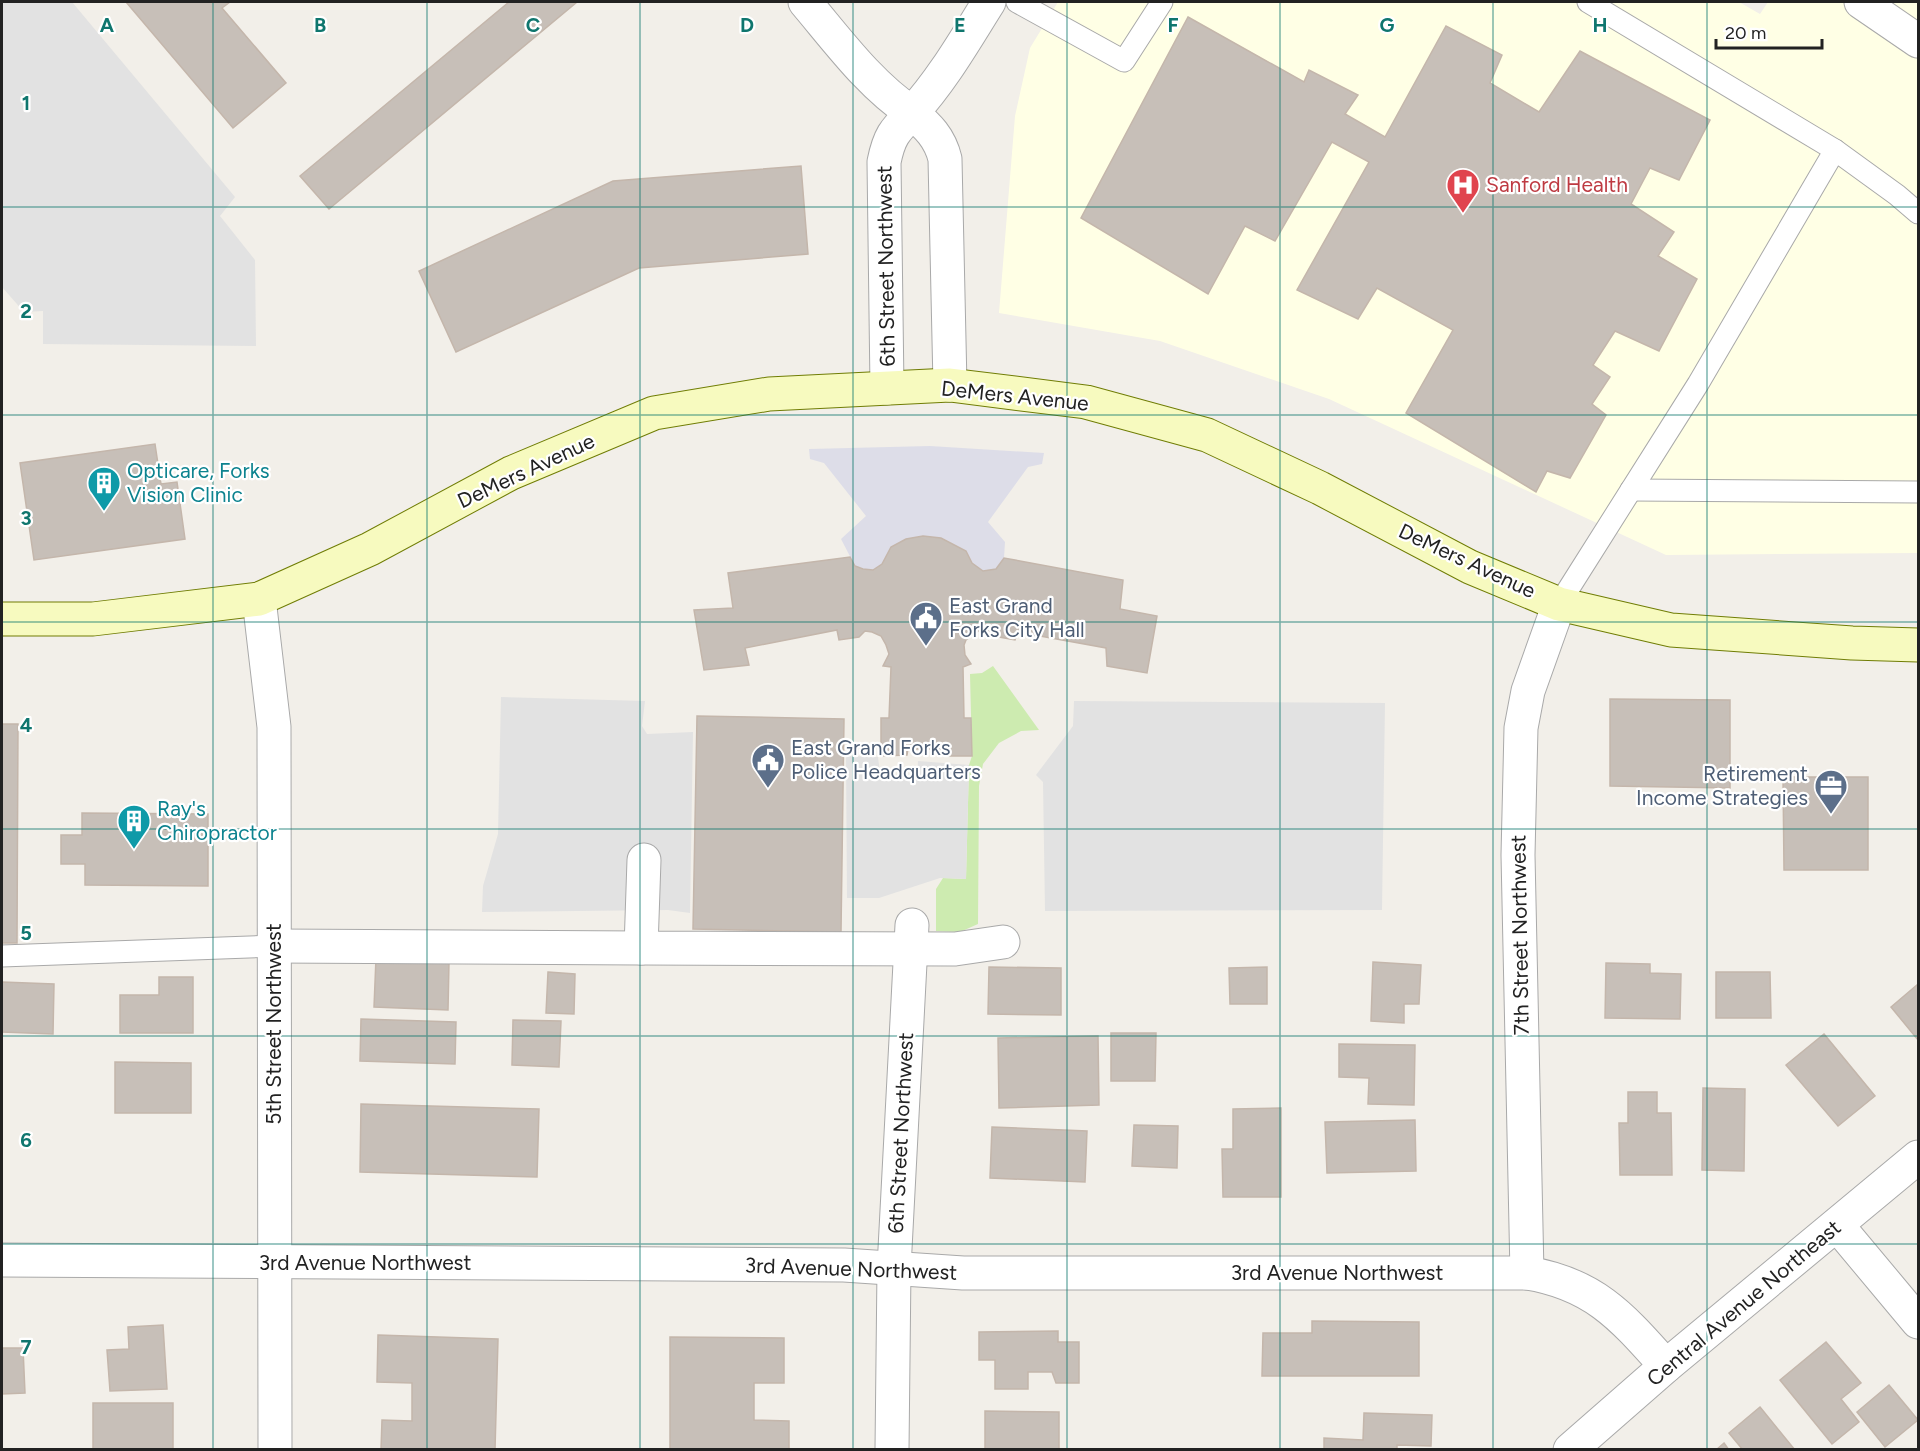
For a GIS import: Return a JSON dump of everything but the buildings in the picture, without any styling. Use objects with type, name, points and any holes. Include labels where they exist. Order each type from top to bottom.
[{"type":"main road","name":"DeMers Avenue","points":[[2,620],[93,619],[259,599],[370,549],[511,473],[654,413],[769,394],[950,385],[1086,402],[1207,435],[1320,489],[1470,567],[1559,604],[1671,630],[1852,643],[1918,645]]},
{"type":"street","points":[[805,2],[871,80],[891,99],[930,128],[942,146],[945,159],[950,385]]},
{"type":"street","name":"6th Street Northwest","points":[[887,388],[884,162],[887,147],[895,130],[930,93],[947,70],[989,2]]},
{"type":"street","points":[[1861,2],[1918,41]]},
{"type":"street","name":"5th Street Northwest","points":[[259,599],[274,727],[275,1449]]},
{"type":"street","name":"7th Street Northwest","points":[[1527,1273],[1518,855],[1521,728],[1528,691],[1559,604]]},
{"type":"street","points":[[641,948],[644,860]]},
{"type":"street","points":[[274,946],[641,948],[911,937],[955,950],[1003,942]]},
{"type":"street","name":"6th Street Northwest","points":[[892,1449],[894,1268],[911,937]]},
{"type":"street","name":"Central Avenue Northeast","points":[[1570,1449],[1666,1366],[1918,1157]]},
{"type":"street","points":[[1837,1225],[1918,1322]]},
{"type":"street","name":"3rd Avenue Northwest","points":[[2,1260],[844,1265],[963,1274],[1527,1273],[1551,1276],[1571,1284],[1604,1303],[1626,1321],[1666,1366]]},
{"type":"lane","points":[[1017,2],[1124,61],[1162,2]]},
{"type":"lane","points":[[1588,2],[1835,150],[1918,213]]},
{"type":"lane","points":[[1559,604],[1698,384],[1835,150]]},
{"type":"lane","points":[[1631,490],[1918,492]]},
{"type":"lane","points":[[2,956],[274,946]]},
{"type":"shaded area","points":[[2,2],[72,2],[235,197],[220,216],[255,260],[256,346],[43,344],[43,311],[24,312],[2,287]]},
{"type":"shaded area","name":"Sanford Health","points":[[1058,2],[1739,2],[1760,14],[1768,2],[1918,2],[1918,553],[1666,555],[1329,399],[1160,341],[999,313],[1015,116],[1030,48]]},
{"type":"shaded area","points":[[930,446],[1044,453],[1042,464],[1028,467],[988,522],[1005,542],[1004,558],[996,569],[983,571],[972,563],[966,551],[942,538],[923,536],[906,539],[891,547],[882,564],[873,570],[855,566],[841,539],[866,516],[824,463],[810,459],[809,449]]},
{"type":"shaded area","points":[[501,697],[645,701],[642,726],[647,734],[693,732],[690,913],[668,910],[482,912],[483,886],[498,834]]},
{"type":"shaded area","points":[[1074,701],[1385,703],[1382,910],[1045,911],[1043,782],[1036,775],[1073,726]]},
{"type":"shaded area","points":[[846,756],[878,757],[880,773],[917,777],[918,761],[969,765],[966,879],[940,878],[879,898],[847,898]]},
{"type":"green space","points":[[993,666],[1039,730],[1021,731],[999,743],[983,764],[979,786],[978,924],[960,932],[936,931],[936,889],[943,878],[966,879],[969,765],[972,756],[970,674],[982,673]]},
{"type":"place","name":"Sanford Health","points":[[1463,214]]},
{"type":"place","name":"Opticare, Forks Vision Clinic","points":[[104,512]]},
{"type":"place","name":"East Grand Forks City Hall","points":[[926,647]]},
{"type":"place","name":"East Grand Forks Police Headquarters","points":[[768,789]]},
{"type":"place","name":"Retirement Income Strategies","points":[[1831,815]]},
{"type":"place","name":"Ray's Chiropractor","points":[[134,850]]}]
